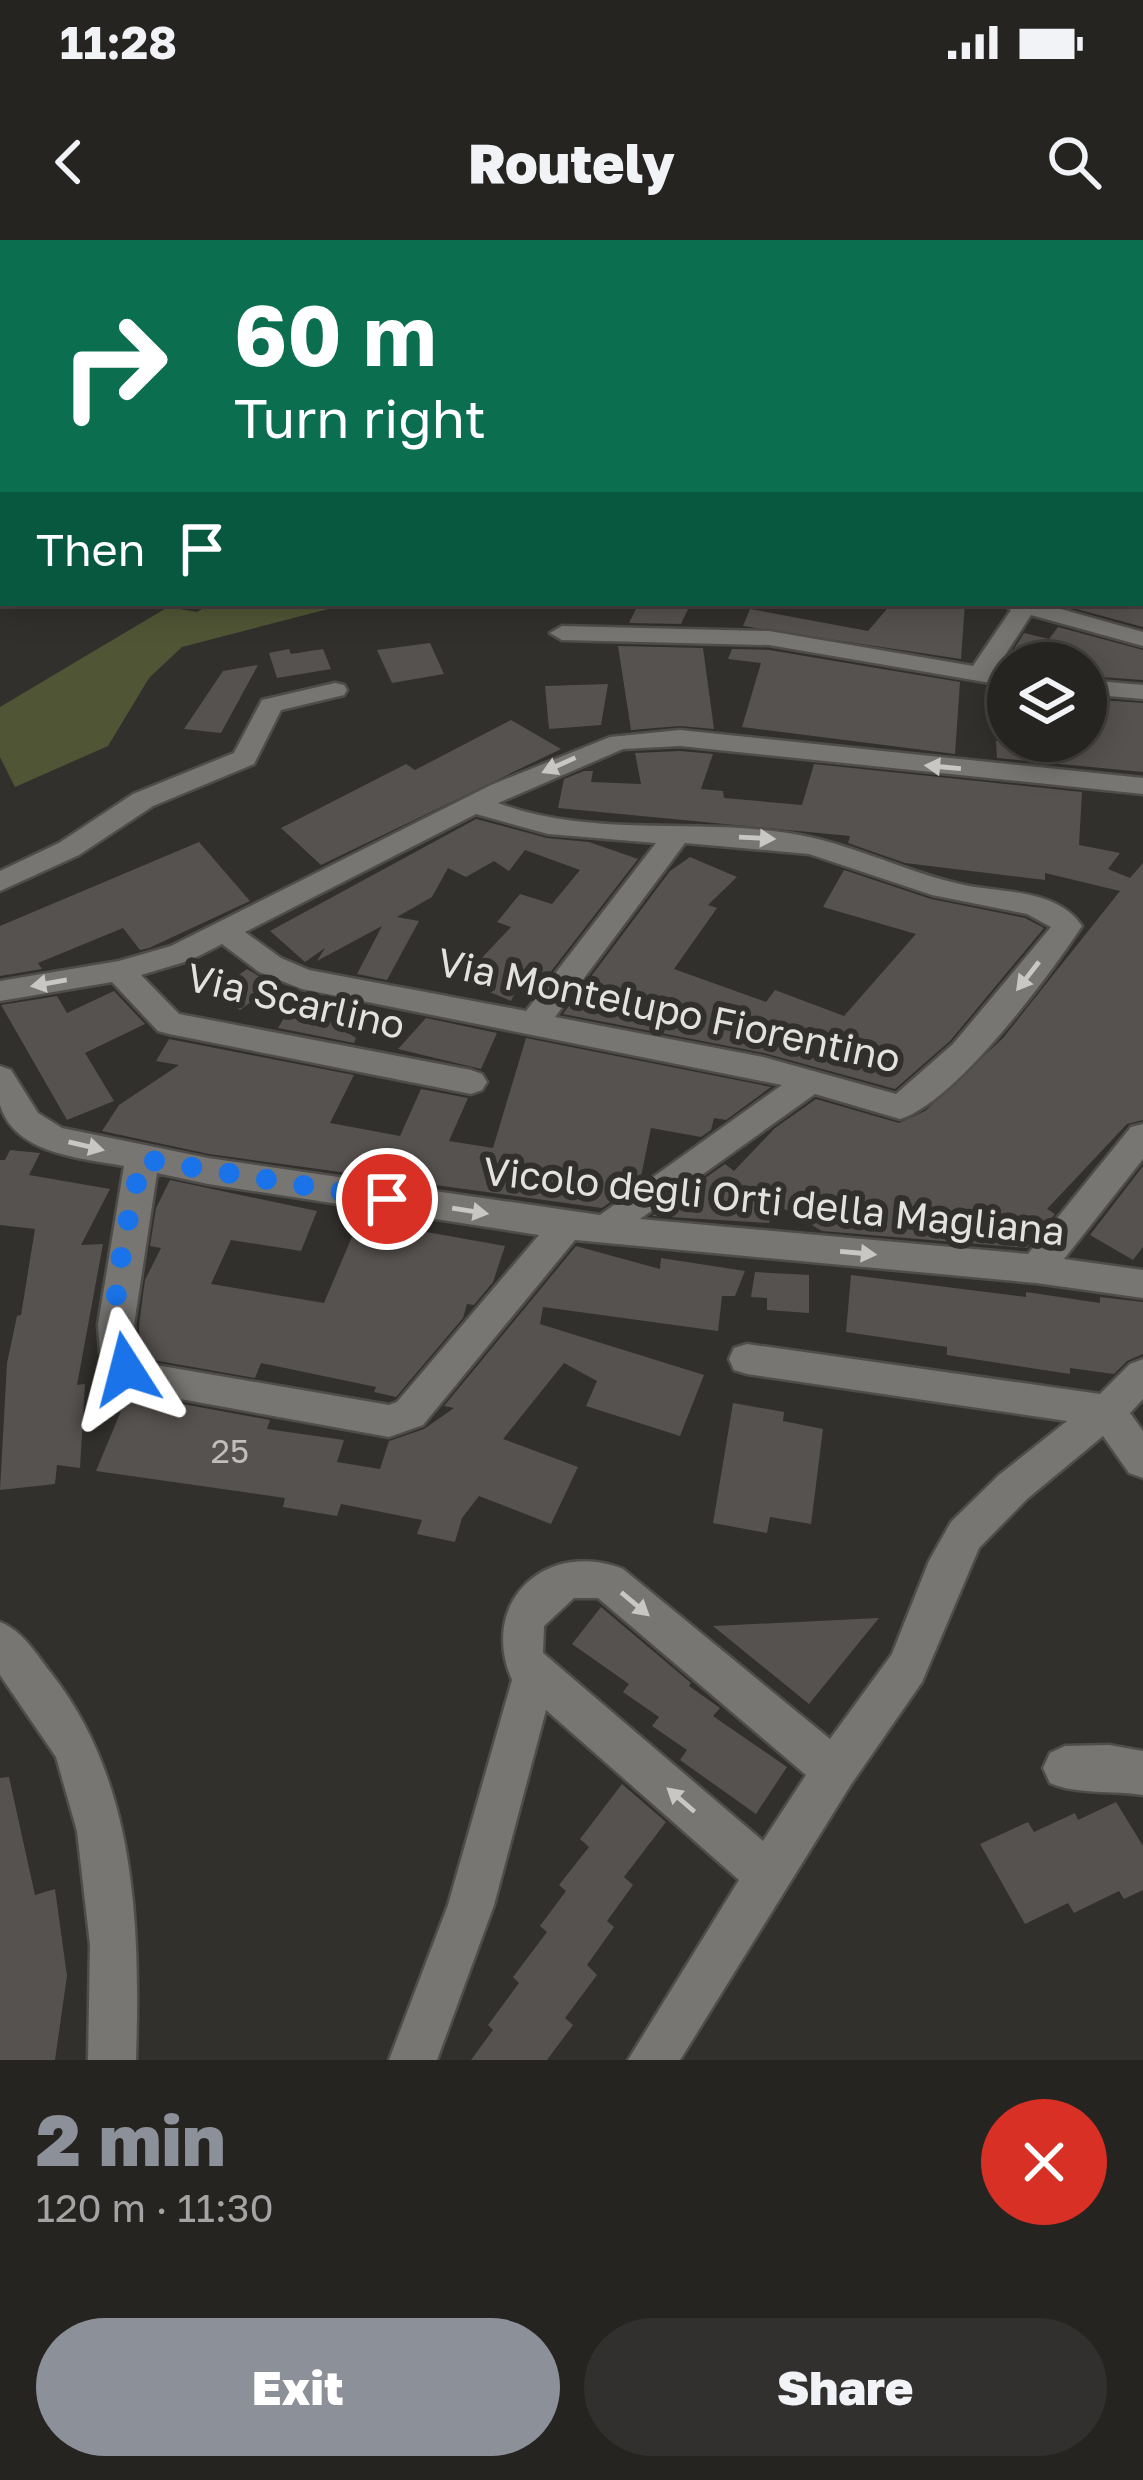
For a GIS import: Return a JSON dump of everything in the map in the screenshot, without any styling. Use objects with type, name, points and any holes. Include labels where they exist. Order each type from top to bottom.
[{"type":"street","points":[[980,676],[1018,606]]},
{"type":"street","points":[[1023,606],[1143,639]]},
{"type":"street","points":[[562,633],[769,638],[987,677]]},
{"type":"street","points":[[1107,689],[1143,692]]},
{"type":"street","points":[[0,882],[70,849],[143,800],[245,758],[271,705],[335,690]]},
{"type":"street","points":[[0,991],[119,970],[181,953],[476,804],[602,747],[658,738],[750,742],[910,764],[1143,786]]},
{"type":"street","name":"Via Montelupo Fiorentino","points":[[226,933],[270,965],[302,979],[812,1080],[886,1106],[906,1105],[1012,996],[1067,922],[1039,910],[914,881],[801,843],[535,823],[476,804]]},
{"type":"street","points":[[533,1024],[679,832]]},
{"type":"street","name":"Via Scarlino","points":[[119,970],[169,1023],[471,1082]]},
{"type":"street","name":"Vicolo degli Orti della Magliana","points":[[0,1078],[21,1114],[43,1134],[142,1159],[606,1231],[1143,1284]]},
{"type":"street","points":[[606,1231],[622,1214],[812,1080]]},
{"type":"street","points":[[1036,1270],[1143,1136]]},
{"type":"street","points":[[142,1159],[116,1325],[118,1352],[133,1377],[389,1421],[410,1414],[567,1226]]},
{"type":"street","points":[[747,1359],[1107,1411],[1143,1461]]},
{"type":"street","points":[[652,2060],[834,1770],[914,1655],[949,1561],[965,1535],[1013,1487],[1107,1411],[1143,1375]]},
{"type":"street","points":[[770,1876],[535,1673],[519,1651],[528,1615],[562,1582],[593,1575],[609,1582],[834,1770]]},
{"type":"street","points":[[0,1642],[44,1699],[77,1754],[106,1855],[115,1974],[112,2060]]},
{"type":"street","points":[[413,2060],[471,1905],[535,1673]]},
{"type":"street","points":[[1065,1768],[1109,1767],[1143,1773]]},
{"type":"green space","points":[[207,606],[339,606],[182,647],[149,678],[108,746],[15,787],[0,757],[0,707],[168,607],[197,612]]},
{"type":"building","points":[[638,606],[690,606],[681,624],[629,623]]},
{"type":"building","points":[[889,606],[965,606],[961,659],[743,626],[750,609],[868,631]]},
{"type":"building","points":[[1143,606],[1143,627],[1073,608]]},
{"type":"building","points":[[1058,627],[1143,650],[1143,680],[1107,677],[1107,642],[1018,642],[1024,633],[1049,639]]},
{"type":"building","points":[[430,643],[444,674],[392,683],[377,650]]},
{"type":"building","points":[[618,646],[703,648],[714,729],[631,730]]},
{"type":"building","points":[[289,649],[291,654],[323,649],[331,669],[277,678],[269,653]]},
{"type":"building","points":[[732,649],[769,650],[960,682],[955,754],[742,727],[761,663],[728,659]]},
{"type":"building","points":[[258,665],[221,733],[184,729],[223,671]]},
{"type":"building","points":[[608,684],[601,725],[549,729],[545,686]]},
{"type":"building","points":[[1107,700],[1143,703],[1143,772],[1039,762],[1107,762]]},
{"type":"building","points":[[511,720],[561,749],[321,865],[281,828],[406,764],[415,770]]},
{"type":"building","points":[[635,753],[713,754],[701,789],[723,791],[724,798],[802,805],[814,764],[1082,792],[1079,845],[1120,853],[1108,869],[1130,878],[1143,863],[1143,1120],[1127,1124],[1047,1209],[1055,1214],[1027,1248],[822,1231],[776,1204],[769,1223],[652,1216],[725,1164],[734,1171],[775,1128],[816,1099],[899,1123],[925,1111],[1003,1038],[1120,891],[1045,873],[1045,880],[905,863],[848,843],[850,836],[558,808],[564,779],[593,771],[591,782],[641,784]]},
{"type":"building","points":[[476,819],[547,838],[589,842],[638,859],[535,992],[518,986],[511,1001],[461,980],[511,927],[497,922],[520,894],[552,904],[580,870],[525,850],[509,871],[494,861],[466,877],[448,868],[432,897],[397,917],[419,921],[387,980],[357,974],[382,926],[317,961],[325,948],[305,962],[270,931]]},
{"type":"building","points":[[199,842],[250,901],[149,948],[140,950],[123,928],[38,963],[42,969],[0,976],[0,926]]},
{"type":"building","points":[[690,857],[737,877],[708,905],[717,908],[674,969],[766,1002],[775,990],[844,1016],[916,934],[823,907],[844,870],[931,899],[1025,918],[1044,928],[950,1041],[895,1089],[764,1053],[563,1014],[670,871]]},
{"type":"building","points":[[211,964],[233,979],[247,969],[274,985],[240,1010],[191,978]]},
{"type":"building","points":[[114,991],[145,1024],[85,1053],[114,1101],[67,1120],[1,1005],[57,996],[67,1013]]},
{"type":"building","points":[[295,999],[356,1038],[354,1043],[278,1028]]},
{"type":"building","points":[[426,1018],[497,1033],[481,1069],[398,1049]]},
{"type":"building","points":[[526,1038],[771,1087],[726,1120],[714,1118],[711,1130],[701,1137],[651,1128],[640,1181],[602,1208],[209,1154],[102,1131],[119,1105],[179,1065],[156,1061],[169,1039],[354,1075],[330,1123],[400,1136],[421,1089],[468,1098],[449,1141],[493,1148]]},
{"type":"building","points":[[10,1150],[40,1153],[29,1175],[110,1189],[81,1245],[103,1244],[77,1385],[85,1384],[80,1468],[57,1465],[55,1484],[0,1490],[7,1363],[21,1315],[35,1229],[0,1225],[0,1160]]},
{"type":"building","points":[[1143,1166],[1143,1247],[1133,1260],[1090,1235]]},
{"type":"building","points":[[170,1180],[317,1211],[301,1251],[231,1240],[211,1284],[324,1303],[359,1220],[505,1246],[493,1282],[474,1305],[467,1304],[463,1318],[396,1397],[374,1392],[376,1387],[261,1363],[255,1378],[147,1359],[140,1349],[139,1325],[145,1280],[161,1248],[150,1246],[156,1208]]},
{"type":"building","points":[[576,1246],[660,1269],[661,1258],[745,1271],[735,1296],[722,1296],[718,1331],[543,1307],[540,1324],[704,1375],[680,1436],[586,1406],[597,1381],[564,1363],[503,1439],[578,1467],[551,1524],[479,1496],[462,1518],[455,1542],[417,1534],[422,1520],[341,1504],[337,1516],[283,1507],[285,1498],[96,1471],[128,1394],[270,1420],[267,1429],[344,1440],[337,1462],[380,1469],[389,1441],[424,1429],[454,1408],[444,1406]]},
{"type":"building","points":[[755,1272],[809,1275],[809,1313],[767,1310],[767,1298],[751,1297]]},
{"type":"building","points":[[851,1275],[1026,1297],[1026,1292],[1100,1303],[1100,1297],[1143,1302],[1143,1354],[1114,1374],[1070,1368],[1070,1374],[947,1355],[947,1347],[846,1332]]},
{"type":"building","points":[[733,1403],[784,1412],[783,1421],[823,1429],[811,1524],[770,1517],[767,1533],[713,1523]]},
{"type":"building","points":[[601,1607],[720,1708],[713,1716],[787,1767],[756,1814],[680,1760],[687,1750],[652,1726],[659,1717],[623,1692],[629,1684],[572,1644]]},
{"type":"building","points":[[879,1618],[809,1704],[713,1626]]},
{"type":"building","points":[[9,1777],[35,1895],[55,1889],[67,1976],[55,2060],[0,2060],[0,1778]]},
{"type":"building","points":[[622,1784],[666,1822],[624,1877],[633,1885],[607,1921],[614,1927],[587,1965],[597,1975],[565,2018],[573,2025],[547,2060],[471,2060],[493,2030],[488,2025],[519,1983],[513,1977],[547,1932],[540,1926],[566,1891],[559,1885],[589,1847],[580,1839]]},
{"type":"building","points":[[1116,1802],[1143,1846],[1143,1890],[1124,1899],[1119,1891],[1074,1913],[1068,1903],[1025,1924],[980,1844],[1028,1822],[1034,1832],[1075,1813],[1078,1820]]},
{"type":"route","points":[[126,1369],[116,1339],[118,1298],[142,1159],[387,1199]]}]
